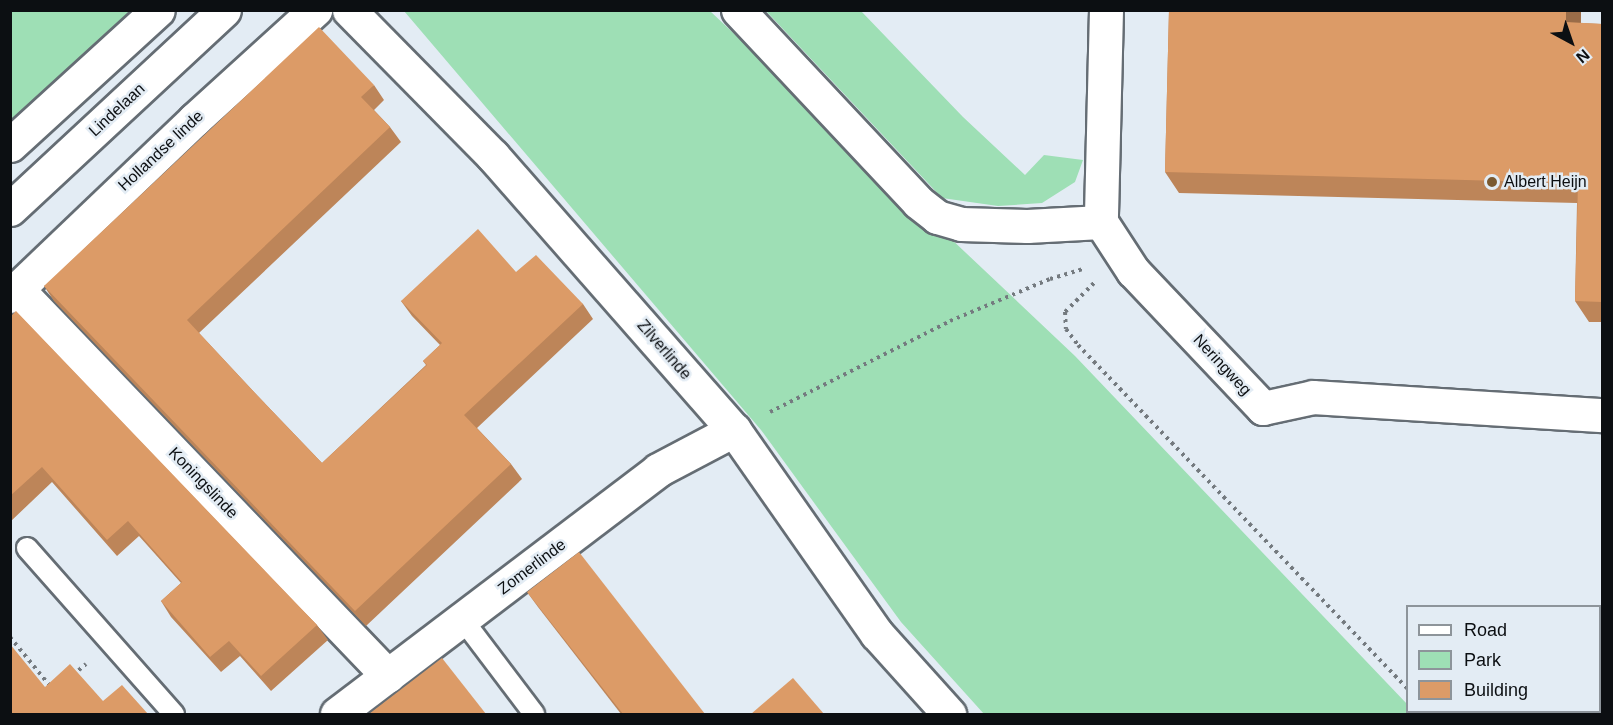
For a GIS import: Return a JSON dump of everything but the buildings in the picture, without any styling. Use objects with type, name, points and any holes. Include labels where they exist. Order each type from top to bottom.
[{"type":"street","points":[[10,145],[158,10]]},
{"type":"street","name":"Lindelaan","points":[[10,209],[224,10]]},
{"type":"street","name":"Hollandse linde","points":[[14,292],[194,120],[315,10]]},
{"type":"street","name":"Zilverlinde","points":[[349,10],[493,156],[734,430],[877,634],[950,714]]},
{"type":"street","points":[[738,10],[918,202],[937,217],[961,224],[1027,225],[1101,222],[1106,10]]},
{"type":"street","name":"Neringweg","points":[[1101,222],[1112,266],[1132,271],[1263,408],[1313,398],[1602,415]]},
{"type":"street","name":"Koningslinde","points":[[14,292],[388,676]]},
{"type":"street","name":"Zomerlinde","points":[[347,712],[388,676],[658,470],[734,430]]},
{"type":"lane","points":[[27,548],[174,714]]},
{"type":"lane","points":[[463,620],[534,714]]},
{"type":"path","points":[[734,430],[950,321],[1040,283],[1085,268],[1112,266]]},
{"type":"path","points":[[1112,266],[1065,312],[1066,329],[1078,345],[1406,689]]},
{"type":"path","points":[[10,637],[54,691]]},
{"type":"green space","points":[[11,11],[141,11],[11,131]]},
{"type":"green space","points":[[404,11],[710,11],[1075,356],[1406,703],[1406,713],[1418,714],[984,714],[901,622],[761,430]]},
{"type":"green space","points":[[766,11],[861,11],[963,117],[1025,175],[1044,155],[1083,160],[1075,182],[1042,203],[998,206],[942,198]]},
{"type":"place","name":"Albert Heijn","points":[[1492,182]]}]
